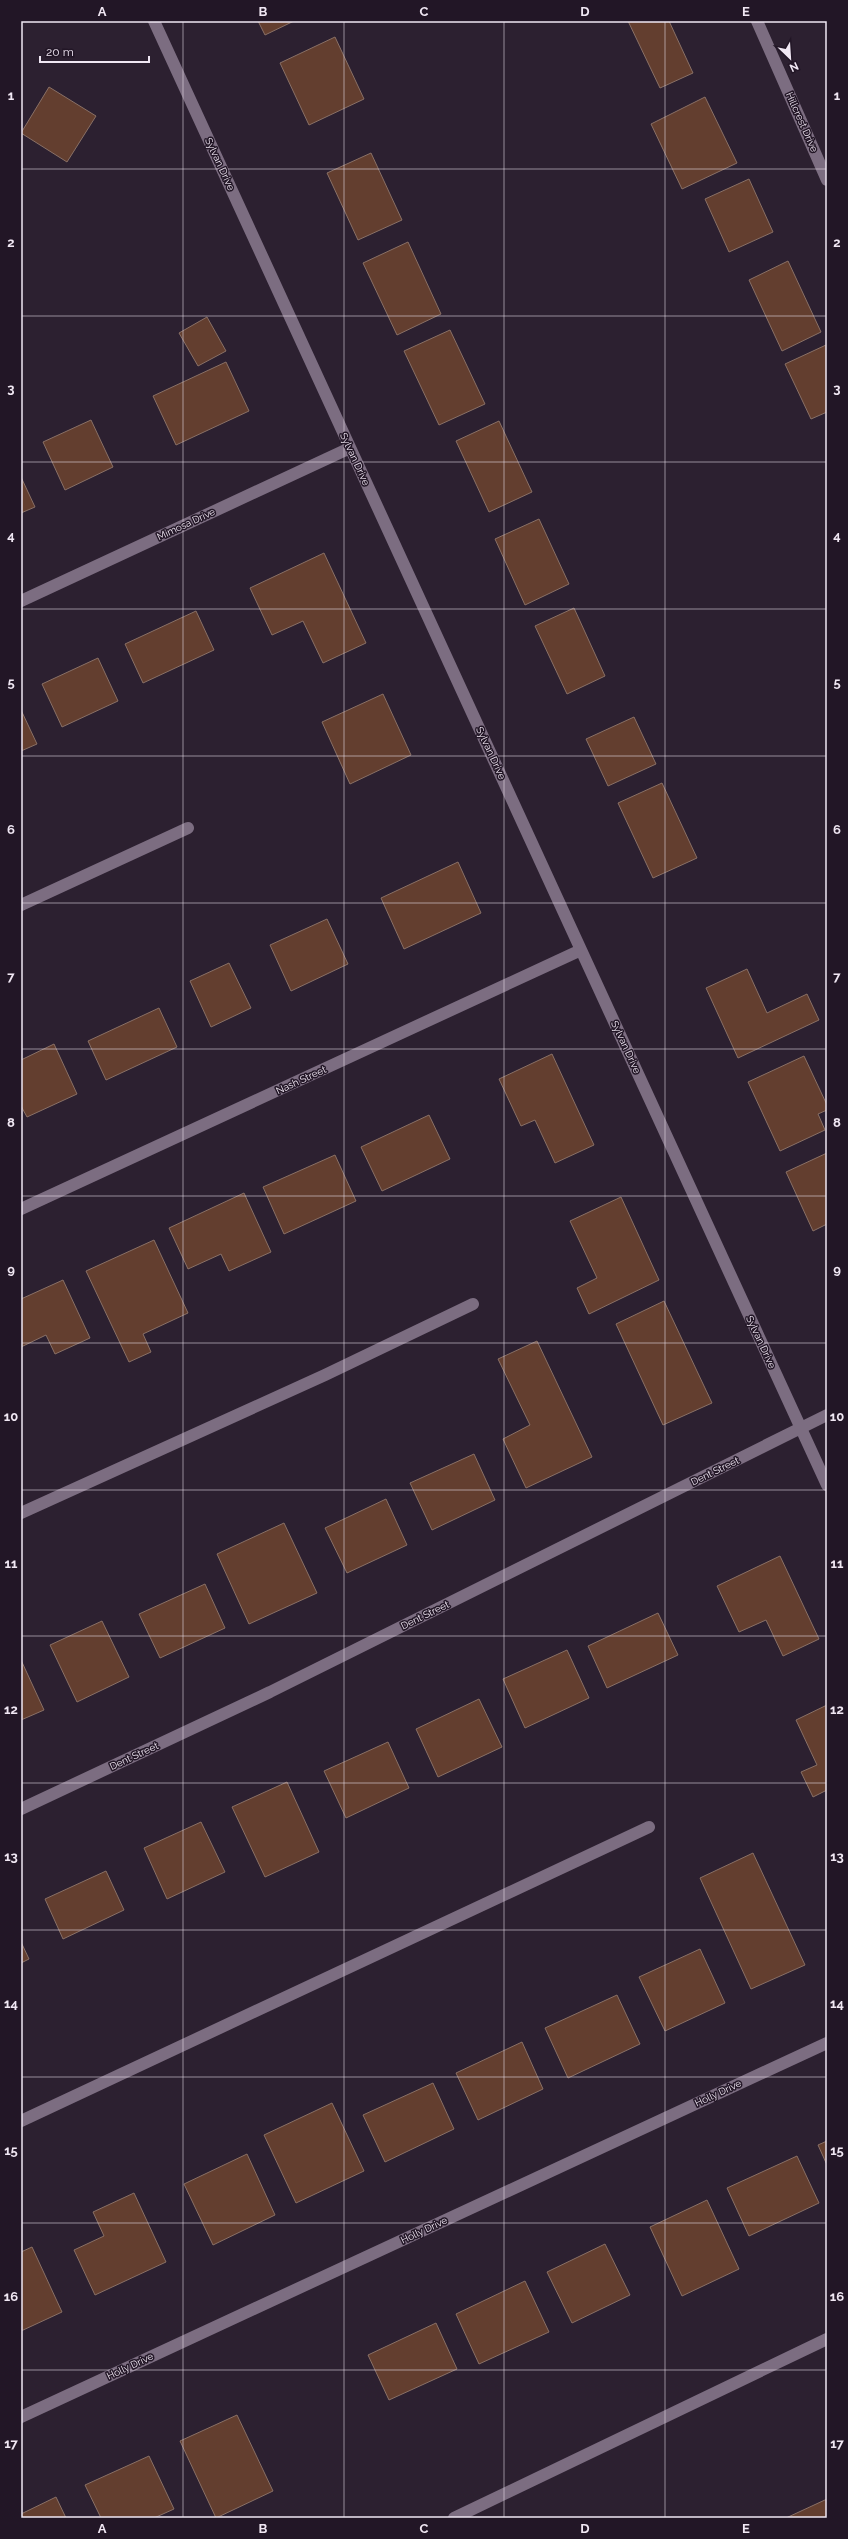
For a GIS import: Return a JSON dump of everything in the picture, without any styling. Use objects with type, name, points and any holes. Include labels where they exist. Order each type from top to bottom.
[{"type":"street","name":"Sylvan Drive","points":[[154,21],[827,1485]]},
{"type":"street","name":"Hillcrest Drive","points":[[757,21],[827,180]]},
{"type":"street","name":"Mimosa Drive","points":[[21,601],[350,448]]},
{"type":"street","points":[[21,906],[188,828]]},
{"type":"street","name":"Nash Street","points":[[21,1209],[581,950]]},
{"type":"street","points":[[21,1513],[325,1375],[473,1304]]},
{"type":"street","name":"Dent Street","points":[[21,1809],[270,1692],[827,1416]]},
{"type":"street","points":[[21,2120],[649,1827]]},
{"type":"street","name":"Holly Drive","points":[[21,2417],[827,2043]]},
{"type":"street","points":[[454,2518],[827,2339]]},
{"type":"building","points":[[258,21],[294,21],[265,35]]},
{"type":"building","points":[[628,21],[669,21],[693,73],[660,88]]},
{"type":"building","points":[[335,37],[364,99],[309,125],[280,63]]},
{"type":"building","points":[[49,87],[96,116],[67,162],[21,133]]},
{"type":"building","points":[[705,97],[737,163],[682,189],[651,124]]},
{"type":"building","points":[[371,153],[402,220],[358,240],[327,173]]},
{"type":"building","points":[[749,179],[773,232],[729,252],[705,199]]},
{"type":"building","points":[[408,242],[441,314],[397,335],[363,263]]},
{"type":"building","points":[[788,261],[821,332],[782,351],[749,280]]},
{"type":"building","points":[[207,317],[226,351],[198,366],[179,333]]},
{"type":"building","points":[[450,330],[485,404],[439,425],[404,351]]},
{"type":"building","points":[[826,345],[827,412],[811,419],[785,364]]},
{"type":"building","points":[[226,362],[249,411],[176,445],[153,396]]},
{"type":"building","points":[[91,420],[113,467],[65,490],[43,442]]},
{"type":"building","points":[[499,421],[532,492],[489,512],[456,441]]},
{"type":"building","points":[[21,477],[35,507],[21,513]]},
{"type":"building","points":[[539,519],[569,584],[525,605],[495,539]]},
{"type":"building","points":[[324,553],[366,643],[323,663],[303,621],[272,635],[250,588]]},
{"type":"building","points":[[574,608],[605,676],[567,694],[535,626]]},
{"type":"building","points":[[196,611],[214,650],[143,683],[125,644]]},
{"type":"building","points":[[98,658],[118,701],[62,727],[42,684]]},
{"type":"building","points":[[383,694],[411,755],[350,784],[322,722]]},
{"type":"building","points":[[21,710],[37,744],[21,751]]},
{"type":"building","points":[[634,717],[656,764],[608,786],[586,739]]},
{"type":"building","points":[[662,783],[697,858],[653,878],[618,803]]},
{"type":"building","points":[[458,862],[481,913],[404,949],[381,898]]},
{"type":"building","points":[[327,919],[348,964],[291,991],[270,945]]},
{"type":"building","points":[[229,963],[251,1008],[211,1027],[190,981]]},
{"type":"building","points":[[747,969],[767,1013],[807,994],[819,1020],[738,1058],[706,988]]},
{"type":"building","points":[[159,1008],[177,1047],[106,1080],[88,1041]]},
{"type":"building","points":[[54,1044],[77,1094],[27,1117],[21,1106],[21,1060]]},
{"type":"building","points":[[552,1054],[594,1145],[555,1163],[535,1120],[521,1126],[499,1079]]},
{"type":"building","points":[[804,1056],[827,1105],[827,1110],[818,1114],[825,1130],[780,1151],[748,1082]]},
{"type":"building","points":[[429,1115],[450,1159],[382,1191],[361,1147]]},
{"type":"building","points":[[827,1153],[827,1224],[813,1231],[786,1172]]},
{"type":"building","points":[[335,1155],[356,1201],[284,1234],[263,1187]]},
{"type":"building","points":[[244,1193],[271,1252],[229,1271],[221,1254],[188,1269],[169,1228]]},
{"type":"building","points":[[621,1197],[659,1280],[589,1314],[577,1288],[597,1278],[570,1221]]},
{"type":"building","points":[[154,1240],[188,1313],[143,1334],[151,1352],[129,1362],[86,1271]]},
{"type":"building","points":[[63,1280],[90,1338],[55,1354],[46,1335],[21,1347],[21,1299]]},
{"type":"building","points":[[664,1301],[712,1403],[663,1425],[616,1324]]},
{"type":"building","points":[[537,1341],[592,1457],[526,1488],[503,1439],[530,1425],[498,1359]]},
{"type":"building","points":[[474,1454],[495,1500],[432,1530],[410,1483]]},
{"type":"building","points":[[386,1499],[407,1545],[347,1573],[325,1528]]},
{"type":"building","points":[[284,1523],[317,1593],[249,1624],[217,1554]]},
{"type":"building","points":[[780,1556],[819,1639],[783,1656],[766,1620],[739,1632],[717,1586]]},
{"type":"building","points":[[205,1584],[225,1628],[160,1658],[139,1614]]},
{"type":"building","points":[[658,1613],[678,1655],[607,1688],[588,1646]]},
{"type":"building","points":[[102,1621],[129,1677],[77,1702],[50,1645]]},
{"type":"building","points":[[567,1650],[589,1698],[525,1728],[503,1679]]},
{"type":"building","points":[[21,1660],[44,1710],[21,1720]]},
{"type":"building","points":[[479,1699],[502,1747],[438,1777],[416,1729]]},
{"type":"building","points":[[827,1705],[827,1790],[813,1797],[801,1772],[817,1765],[796,1720]]},
{"type":"building","points":[[388,1742],[409,1788],[346,1818],[324,1771]]},
{"type":"building","points":[[287,1782],[319,1852],[265,1877],[232,1807]]},
{"type":"building","points":[[201,1822],[225,1872],[167,1899],[144,1848]]},
{"type":"building","points":[[753,1853],[805,1965],[751,1989],[700,1878]]},
{"type":"building","points":[[106,1871],[124,1910],[63,1939],[45,1899]]},
{"type":"building","points":[[21,1942],[29,1959],[21,1963]]},
{"type":"building","points":[[700,1949],[725,2003],[665,2031],[639,1977]]},
{"type":"building","points":[[617,1995],[640,2044],[568,2078],[545,2028]]},
{"type":"building","points":[[522,2042],[543,2089],[478,2120],[456,2073]]},
{"type":"building","points":[[433,2083],[454,2129],[385,2162],[363,2115]]},
{"type":"building","points":[[332,2103],[364,2171],[296,2203],[264,2135]]},
{"type":"building","points":[[827,2141],[827,2165],[818,2145]]},
{"type":"building","points":[[247,2154],[275,2215],[213,2245],[184,2184]]},
{"type":"building","points":[[797,2156],[819,2203],[749,2236],[727,2188]]},
{"type":"building","points":[[134,2193],[166,2262],[95,2295],[74,2250],[104,2236],[93,2212]]},
{"type":"building","points":[[707,2200],[739,2269],[682,2296],[650,2227]]},
{"type":"building","points":[[605,2244],[630,2295],[572,2323],[547,2272]]},
{"type":"building","points":[[32,2247],[62,2312],[21,2331],[21,2252]]},
{"type":"building","points":[[525,2281],[549,2332],[479,2364],[456,2314]]},
{"type":"building","points":[[436,2323],[457,2369],[389,2400],[368,2355]]},
{"type":"building","points":[[237,2415],[273,2491],[216,2518],[180,2441]]},
{"type":"building","points":[[149,2456],[174,2509],[154,2518],[101,2518],[85,2485]]},
{"type":"building","points":[[56,2497],[66,2518],[21,2518],[21,2514]]},
{"type":"building","points":[[827,2499],[827,2518],[786,2518]]}]
